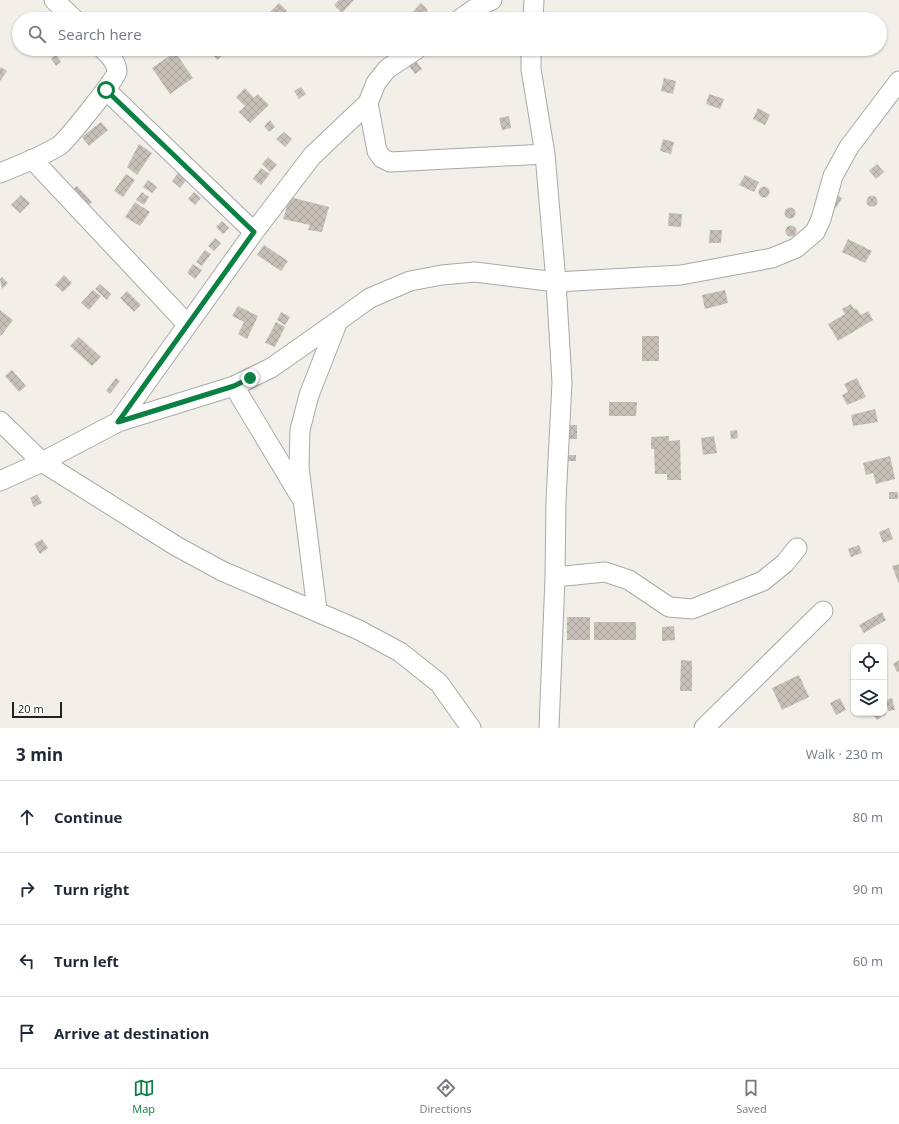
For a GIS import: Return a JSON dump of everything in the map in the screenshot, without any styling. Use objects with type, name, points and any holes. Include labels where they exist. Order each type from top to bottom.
[{"type":"street","points":[[54,0],[67,12]]},
{"type":"street","points":[[470,12],[480,5],[492,0]]},
{"type":"street","points":[[533,12],[534,0]]},
{"type":"street","points":[[0,173],[32,160],[60,145],[117,76],[117,70],[113,60],[109,56]]},
{"type":"street","points":[[118,422],[254,232],[312,156],[368,104],[376,83],[387,69],[406,56]]},
{"type":"street","points":[[531,56],[531,69],[545,154],[556,282],[562,382],[556,501],[555,577],[549,728]]},
{"type":"street","points":[[0,481],[42,462],[118,422],[234,386],[271,368],[370,298],[410,281],[442,275],[475,272],[556,282],[681,275],[772,258],[796,248],[815,232],[821,219],[833,176],[849,147],[899,81]]},
{"type":"street","points":[[106,90],[254,232]]},
{"type":"street","points":[[368,104],[376,151],[382,158],[390,162],[545,154]]},
{"type":"street","points":[[32,160],[187,324]]},
{"type":"street","points":[[317,610],[302,501],[299,467],[300,430],[309,395],[338,321]]},
{"type":"street","points":[[234,386],[302,501]]},
{"type":"street","points":[[0,422],[42,462],[176,546],[222,571],[317,610],[400,652],[439,683],[471,728]]},
{"type":"street","points":[[555,577],[605,572],[629,580],[669,607],[692,610],[763,581],[785,563],[797,548]]},
{"type":"street","points":[[704,728],[823,611]]},
{"type":"building","points":[[339,0],[354,0],[343,12],[334,5]]},
{"type":"building","points":[[279,3],[287,11],[286,12],[270,12]]},
{"type":"building","points":[[421,3],[428,10],[426,12],[413,12]]},
{"type":"building","points":[[57,56],[61,62],[56,66],[51,58]]},
{"type":"building","points":[[169,56],[178,56],[193,78],[170,94],[152,68]]},
{"type":"building","points":[[214,56],[222,56],[217,60]]},
{"type":"building","points":[[416,61],[422,69],[415,74],[409,66]]},
{"type":"building","points":[[1,67],[7,71],[0,81],[0,69]]},
{"type":"building","points":[[664,78],[676,81],[673,94],[661,91]]},
{"type":"building","points":[[301,87],[306,94],[299,99],[294,91]]},
{"type":"building","points":[[245,88],[254,98],[258,94],[269,105],[250,123],[239,112],[245,106],[236,97]]},
{"type":"building","points":[[709,94],[724,99],[720,109],[706,104]]},
{"type":"building","points":[[758,108],[770,115],[765,125],[753,119]]},
{"type":"building","points":[[509,116],[511,128],[502,130],[499,118]]},
{"type":"building","points":[[270,120],[275,127],[269,132],[264,126]]},
{"type":"building","points":[[101,122],[108,130],[89,146],[82,137]]},
{"type":"building","points":[[284,132],[292,139],[285,147],[276,139]]},
{"type":"building","points":[[663,139],[674,142],[671,154],[660,151]]},
{"type":"building","points":[[139,144],[152,153],[137,175],[127,167]]},
{"type":"building","points":[[268,157],[277,165],[270,172],[262,164]]},
{"type":"building","points":[[877,164],[884,172],[876,179],[869,171]]},
{"type":"building","points":[[261,168],[270,174],[261,185],[253,179]]},
{"type":"building","points":[[179,172],[187,179],[180,188],[172,181]]},
{"type":"building","points":[[126,174],[135,180],[123,197],[114,191]]},
{"type":"building","points":[[745,175],[759,182],[754,192],[739,185]]},
{"type":"building","points":[[148,180],[157,187],[152,193],[143,187]]},
{"type":"building","points":[[77,186],[92,202],[82,211],[67,195]]},
{"type":"building","points":[[762,187],[766,187],[768,188],[768,196],[762,197],[759,194],[759,190]]},
{"type":"building","points":[[142,192],[149,197],[144,205],[136,200]]},
{"type":"building","points":[[194,192],[201,198],[195,205],[188,199]]},
{"type":"building","points":[[834,193],[842,198],[836,208],[828,203]]},
{"type":"building","points":[[21,195],[30,203],[20,213],[11,205]]},
{"type":"building","points":[[870,196],[874,196],[876,197],[876,205],[870,206],[867,203],[867,199]]},
{"type":"building","points":[[290,197],[329,207],[322,232],[308,230],[310,225],[283,219]]},
{"type":"building","points":[[135,202],[150,212],[140,226],[125,217]]},
{"type":"building","points":[[788,208],[792,208],[794,209],[794,217],[788,218],[785,215],[785,211]]},
{"type":"building","points":[[669,213],[682,214],[681,227],[668,226]]},
{"type":"building","points":[[222,221],[229,228],[223,234],[216,227]]},
{"type":"building","points":[[789,226],[793,226],[795,227],[795,235],[789,236],[786,233],[786,229]]},
{"type":"building","points":[[710,230],[722,230],[721,243],[709,243]]},
{"type":"building","points":[[215,238],[221,243],[214,251],[208,246]]},
{"type":"building","points":[[848,239],[872,251],[865,263],[842,252]]},
{"type":"building","points":[[264,245],[288,261],[281,271],[257,255]]},
{"type":"building","points":[[205,250],[211,254],[202,266],[196,262]]},
{"type":"building","points":[[193,264],[202,270],[195,279],[187,273]]},
{"type":"building","points":[[64,275],[72,283],[63,292],[55,285]]},
{"type":"building","points":[[2,277],[8,283],[2,289],[0,279]]},
{"type":"building","points":[[100,284],[111,294],[107,300],[95,289]]},
{"type":"building","points":[[93,290],[101,296],[89,310],[81,303]]},
{"type":"building","points":[[725,290],[728,303],[705,309],[702,295]]},
{"type":"building","points":[[127,291],[141,305],[134,312],[120,298]]},
{"type":"building","points":[[851,304],[861,315],[868,311],[873,320],[838,341],[828,324],[845,314],[842,309]]},
{"type":"building","points":[[238,306],[258,316],[247,339],[238,334],[244,322],[232,316]]},
{"type":"building","points":[[0,310],[13,320],[1,336],[0,335]]},
{"type":"building","points":[[281,312],[290,317],[285,325],[277,320]]},
{"type":"building","points":[[276,322],[285,327],[275,347],[265,343]]},
{"type":"building","points":[[642,336],[659,336],[659,361],[642,361]]},
{"type":"building","points":[[79,337],[101,357],[92,366],[70,346]]},
{"type":"building","points":[[12,370],[26,386],[19,392],[5,376]]},
{"type":"building","points":[[116,378],[120,381],[110,394],[106,391]]},
{"type":"building","points":[[857,378],[866,397],[847,405],[842,395],[848,392],[844,384]]},
{"type":"building","points":[[609,402],[637,402],[636,416],[609,416]]},
{"type":"building","points":[[875,409],[878,422],[853,426],[851,415]]},
{"type":"building","points":[[569,425],[577,425],[577,439],[569,439]]},
{"type":"building","points":[[737,430],[738,438],[731,439],[730,431]]},
{"type":"building","points":[[669,436],[669,441],[680,440],[681,480],[667,480],[667,474],[655,474],[654,449],[651,449],[651,437]]},
{"type":"building","points":[[714,436],[717,453],[703,455],[701,438]]},
{"type":"building","points":[[567,455],[576,455],[576,461],[567,461]]},
{"type":"building","points":[[890,456],[895,479],[876,484],[873,473],[866,475],[863,463]]},
{"type":"building","points":[[889,492],[898,492],[898,499],[889,499]]},
{"type":"building","points":[[37,494],[42,503],[34,507],[30,498]]},
{"type":"building","points":[[889,528],[893,539],[883,543],[879,532]]},
{"type":"building","points":[[42,539],[48,548],[40,554],[34,544]]},
{"type":"building","points":[[859,545],[862,553],[851,557],[848,549]]},
{"type":"building","points":[[899,564],[899,584],[892,566]]},
{"type":"building","points":[[882,612],[886,620],[864,633],[859,625]]},
{"type":"building","points":[[567,617],[590,617],[590,640],[567,640]]},
{"type":"building","points":[[594,622],[636,622],[636,640],[594,640]]},
{"type":"building","points":[[674,626],[675,640],[662,641],[662,627]]},
{"type":"building","points":[[681,660],[692,661],[692,691],[680,691]]},
{"type":"building","points":[[899,660],[899,671],[897,672],[893,664]]},
{"type":"building","points":[[799,675],[809,697],[782,710],[772,688]]},
{"type":"building","points":[[840,698],[846,710],[836,715],[830,703]]},
{"type":"building","points":[[892,698],[895,710],[888,711],[887,700]]},
{"type":"building","points":[[874,716],[883,716],[877,720]]},
{"type":"route","points":[[106,90],[254,232],[118,422],[234,386],[250,378]]}]
